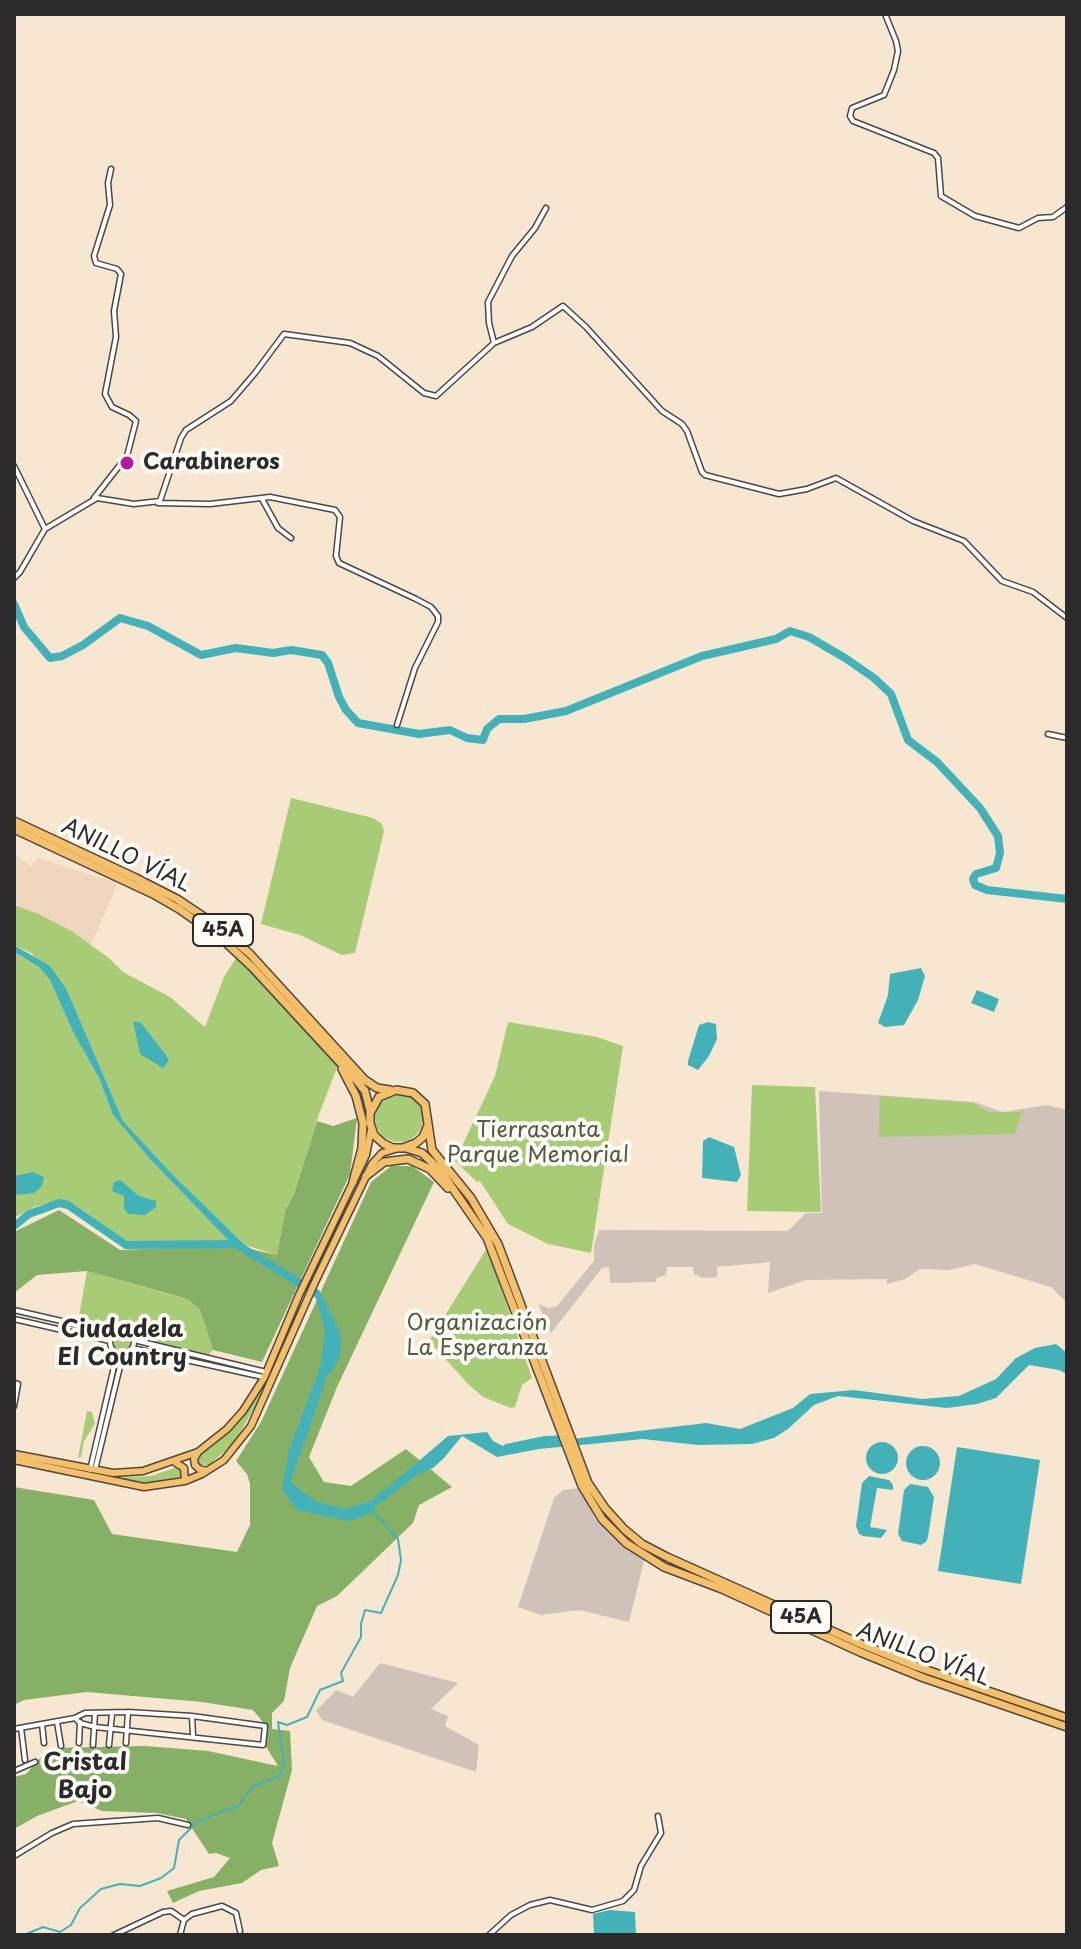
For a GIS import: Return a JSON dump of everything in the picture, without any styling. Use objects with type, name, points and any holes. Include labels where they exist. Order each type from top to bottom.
[{"type":"highway","name":"ANILLO VÍAL","points":[[14,821],[145,882],[216,925],[250,954],[365,1080],[377,1088],[392,1090]]},
{"type":"highway","name":"ANILLO VÍAL","points":[[14,829],[153,894],[198,921],[236,951],[362,1087],[370,1113]]},
{"type":"highway","points":[[329,1050],[352,1087],[362,1115],[363,1141],[353,1182]]},
{"type":"highway","points":[[392,1090],[405,1090],[420,1098],[427,1108],[428,1125],[420,1140],[400,1148],[380,1142],[371,1126],[370,1113],[379,1097],[392,1090]]},
{"type":"highway","name":"ANILLO VÍAL","points":[[428,1125],[434,1153],[471,1198],[498,1244],[582,1486],[602,1519],[626,1543],[654,1562],[924,1678],[1067,1727]]},
{"type":"highway","name":"ANILLO VÍAL","points":[[400,1148],[416,1150],[429,1158],[459,1196],[495,1254],[565,1434]]},
{"type":"highway","points":[[366,1176],[390,1160],[414,1161],[430,1169],[459,1196]]},
{"type":"highway","name":"ANILLO VÍAL","points":[[574,1459],[605,1508],[624,1529],[654,1551],[915,1666],[1067,1718]]},
{"type":"main road","points":[[14,1457],[113,1473],[143,1471],[198,1452],[235,1420],[265,1375],[299,1295],[368,1151],[371,1126]]},
{"type":"main road","points":[[14,1457],[130,1486],[159,1487],[185,1481],[210,1469],[236,1449],[251,1426],[366,1176],[379,1155],[400,1148]]},
{"type":"main road","points":[[198,1452],[194,1459],[196,1468],[204,1471],[210,1469]]},
{"type":"main road","points":[[173,1462],[184,1468],[185,1481]]},
{"type":"street","points":[[885,14],[898,51],[894,70],[884,95],[852,108],[850,116],[853,121],[934,153],[938,158],[941,196],[975,216],[1019,228],[1038,218],[1056,215],[1067,207]]},
{"type":"street","points":[[92,500],[127,456],[136,421],[112,407],[105,394],[116,337],[114,311],[121,274],[113,267],[96,263],[94,256],[110,205],[108,183],[111,169]]},
{"type":"street","points":[[494,343],[488,302],[516,250],[535,228],[546,208]]},
{"type":"street","points":[[157,503],[161,500],[186,430],[231,401],[284,334],[350,343],[378,356],[430,396],[439,394],[494,343],[532,327],[564,306],[662,411],[682,424],[705,475],[779,494],[807,489],[836,478],[913,521],[964,541],[1002,581],[1033,592],[1067,618]]},
{"type":"street","points":[[14,466],[45,529]]},
{"type":"street","points":[[14,578],[45,529],[92,500],[103,497],[121,503],[210,504],[270,497],[335,510],[340,517],[336,556],[339,563],[431,607],[438,616],[438,622],[415,668],[397,725]]},
{"type":"street","points":[[261,498],[278,528],[291,538]]},
{"type":"street","points":[[1048,734],[1067,738]]},
{"type":"street","points":[[14,1310],[113,1333],[127,1331],[134,1340],[265,1375]]},
{"type":"street","points":[[14,1319],[110,1341]]},
{"type":"street","points":[[92,1470],[113,1371],[114,1352],[110,1341],[113,1333]]},
{"type":"street","points":[[92,1470],[123,1354],[132,1348],[134,1340]]},
{"type":"street","points":[[132,1348],[265,1375]]},
{"type":"street","points":[[114,1352],[123,1354]]},
{"type":"street","points":[[14,1383],[18,1384],[14,1406]]},
{"type":"street","points":[[126,1743],[128,1712]]},
{"type":"street","points":[[14,1729],[95,1713],[128,1712],[192,1716],[265,1726],[263,1745],[80,1723]]},
{"type":"street","points":[[93,1745],[95,1713]]},
{"type":"street","points":[[109,1745],[112,1714]]},
{"type":"street","points":[[192,1716],[193,1736]]},
{"type":"street","points":[[78,1717],[79,1743]]},
{"type":"street","points":[[57,1722],[61,1746]]},
{"type":"street","points":[[42,1724],[44,1743]]},
{"type":"street","points":[[21,1728],[25,1760]]},
{"type":"street","points":[[14,1771],[35,1762]]},
{"type":"street","points":[[489,1935],[511,1915],[530,1905],[550,1900],[592,1910],[629,1897],[637,1884],[641,1866],[661,1833],[658,1816]]},
{"type":"street","points":[[14,1856],[73,1824],[158,1818],[188,1825]]},
{"type":"street","points":[[180,1935],[184,1920],[198,1911],[226,1906],[236,1913],[240,1931]]},
{"type":"street","points":[[114,1935],[167,1911],[184,1920]]},
{"type":"shaded area","points":[[14,854],[31,866],[38,858],[118,883],[91,945],[39,914],[14,905]]},
{"type":"shaded area","points":[[819,1091],[974,1102],[1003,1112],[1047,1105],[1067,1110],[1067,1303],[1051,1287],[975,1264],[949,1270],[920,1269],[905,1279],[887,1284],[887,1279],[806,1280],[768,1293],[770,1262],[717,1267],[717,1277],[700,1278],[694,1275],[693,1267],[667,1267],[666,1275],[656,1278],[656,1282],[610,1283],[609,1267],[602,1268],[551,1333],[538,1304],[549,1308],[557,1306],[594,1261],[594,1245],[599,1230],[788,1231],[806,1213],[822,1213]]},
{"type":"shaded area","points":[[580,1488],[595,1519],[617,1539],[645,1557],[629,1622],[579,1610],[541,1615],[518,1607],[554,1498],[563,1490]]},
{"type":"shaded area","points":[[380,1663],[458,1683],[431,1709],[448,1716],[445,1726],[479,1745],[476,1772],[322,1720],[316,1711],[336,1690],[353,1697]]},
{"type":"green space","points":[[291,798],[373,818],[382,824],[384,831],[355,953],[342,955],[300,935],[261,924]]},
{"type":"green space","points":[[14,905],[73,932],[123,972],[170,997],[205,1027],[224,977],[239,953],[340,1060],[294,1194],[285,1211],[277,1255],[245,1245],[123,1121],[67,990],[31,953],[14,945]]},
{"type":"green space","points":[[14,952],[39,967],[50,980],[74,1034],[99,1078],[113,1115],[149,1158],[232,1243],[128,1242],[74,1204],[57,1200],[34,1207],[14,1218]]},
{"type":"green space","name":"Tierrasanta Parque Memorial","points":[[508,1022],[597,1037],[623,1046],[591,1253],[548,1244],[508,1224],[480,1181],[477,1182],[455,1161],[495,1076]]},
{"type":"green space","points":[[752,1085],[815,1087],[821,1212],[747,1211]]},
{"type":"green space","points":[[399,1094],[416,1101],[423,1118],[416,1135],[399,1142],[382,1135],[375,1118],[382,1101]]},
{"type":"green space","points":[[880,1096],[973,1103],[989,1112],[1022,1112],[1015,1134],[879,1137]]},
{"type":"green space","points":[[357,1118],[350,1174],[262,1362],[213,1350],[200,1310],[189,1300],[87,1271],[37,1275],[14,1293],[14,1232],[59,1210],[120,1250],[233,1245],[277,1255],[285,1211],[294,1194],[317,1121],[333,1126]]},
{"type":"green space","points":[[391,1166],[412,1166],[434,1182],[337,1387],[309,1457],[324,1482],[351,1486],[406,1449],[452,1487],[419,1505],[413,1523],[337,1596],[317,1606],[290,1668],[284,1701],[272,1713],[272,1729],[290,1731],[292,1770],[272,1843],[279,1866],[261,1870],[242,1883],[199,1891],[173,1903],[167,1891],[214,1877],[230,1858],[209,1854],[186,1819],[157,1813],[102,1811],[78,1801],[37,1816],[14,1829],[14,1777],[26,1774],[49,1748],[145,1746],[208,1751],[278,1766],[265,1745],[267,1727],[253,1710],[202,1702],[87,1692],[24,1700],[14,1705],[14,1487],[94,1500],[112,1534],[237,1552],[250,1525],[250,1484],[247,1474],[236,1461],[261,1422],[371,1182]]},
{"type":"green space","name":"Organización La Esperanza","points":[[487,1248],[532,1378],[522,1385],[515,1407],[511,1408],[483,1397],[429,1341]]},
{"type":"green space","points":[[87,1271],[189,1300],[200,1310],[213,1350],[208,1355],[137,1338],[135,1331],[124,1326],[112,1329],[78,1322]]},
{"type":"green space","points":[[122,1332],[131,1341],[122,1350],[113,1341]]},
{"type":"green space","points":[[271,1370],[258,1402],[233,1444],[209,1465],[198,1465],[197,1458],[230,1432]]},
{"type":"green space","points":[[87,1411],[92,1412],[95,1424],[78,1458]]},
{"type":"green space","points":[[177,1467],[182,1469],[183,1476],[178,1479],[144,1485],[109,1478],[151,1476]]},
{"type":"water","points":[[14,945],[50,966],[67,990],[123,1121],[245,1245],[319,1290],[340,1332],[341,1352],[337,1363],[310,1400],[303,1446],[291,1480],[293,1485],[317,1502],[345,1509],[373,1500],[448,1436],[487,1432],[493,1441],[505,1447],[706,1423],[740,1429],[793,1408],[810,1394],[854,1390],[922,1399],[959,1396],[996,1379],[1016,1358],[1035,1348],[1056,1344],[1067,1353],[1067,1374],[1029,1365],[996,1398],[947,1408],[838,1396],[814,1405],[774,1438],[752,1444],[698,1445],[643,1439],[539,1449],[497,1457],[462,1436],[433,1468],[404,1480],[387,1492],[371,1513],[349,1521],[297,1510],[282,1489],[289,1450],[321,1365],[325,1331],[316,1298],[237,1249],[149,1158],[113,1115],[99,1078],[74,1034],[50,980],[39,967],[14,952]]},
{"type":"water","points":[[921,968],[925,976],[918,1000],[904,1025],[885,1027],[878,1023],[888,995],[890,974]]},
{"type":"water","points":[[977,990],[999,999],[994,1012],[971,1003]]},
{"type":"water","points":[[133,1021],[141,1023],[166,1055],[169,1060],[163,1068],[140,1054]]},
{"type":"water","points":[[708,1022],[716,1024],[717,1039],[698,1070],[688,1065],[688,1061],[699,1025]]},
{"type":"water","points":[[709,1137],[734,1147],[741,1175],[737,1182],[702,1178],[703,1141]]},
{"type":"water","points":[[33,1172],[44,1177],[42,1186],[34,1193],[14,1195],[14,1176]]},
{"type":"water","points":[[120,1180],[139,1196],[156,1201],[156,1207],[145,1215],[128,1214],[124,1208],[124,1196],[112,1191],[114,1182]]},
{"type":"water","points":[[882,1442],[894,1446],[898,1458],[894,1470],[882,1474],[870,1470],[866,1458],[870,1446]]},
{"type":"water","points":[[923,1446],[935,1451],[940,1463],[935,1475],[923,1480],[911,1475],[906,1463],[911,1451]]},
{"type":"water","points":[[957,1447],[1040,1460],[1021,1584],[938,1571]]},
{"type":"water","points":[[869,1476],[889,1480],[893,1485],[893,1490],[877,1488],[870,1527],[887,1530],[881,1538],[863,1536],[856,1526],[862,1483]]},
{"type":"water","points":[[910,1484],[928,1487],[934,1497],[928,1537],[921,1545],[902,1541],[898,1534],[904,1490]]},
{"type":"water","points":[[610,1910],[635,1912],[636,1935],[594,1935],[593,1914]]},
{"type":"waterway","points":[[14,604],[24,627],[50,658],[62,656],[83,645],[120,618],[148,626],[201,655],[236,648],[273,653],[291,650],[322,655],[328,663],[339,697],[358,723],[419,734],[450,730],[467,738],[483,740],[487,729],[499,719],[524,719],[566,711],[702,656],[776,639],[790,631],[809,637],[874,678],[891,694],[908,740],[937,762],[980,808],[998,836],[1000,853],[996,868],[976,874],[973,879],[975,885],[987,890],[1067,899]]},
{"type":"waterway","points":[[14,1226],[29,1214],[59,1203],[68,1205],[126,1245],[237,1244]]},
{"type":"waterway","points":[[301,1441],[321,1382]]},
{"type":"waterway","points":[[507,1448],[545,1440],[569,1439]]},
{"type":"waterway","points":[[379,1499],[410,1475]]},
{"type":"waterway","points":[[24,1935],[43,1927],[60,1932],[71,1925],[80,1908],[101,1889],[120,1884],[140,1886],[161,1878],[174,1868],[179,1840],[198,1821],[238,1806],[253,1786],[280,1776],[284,1763],[278,1722],[287,1725],[307,1717],[320,1690],[343,1681],[341,1673],[361,1637],[365,1610],[381,1613],[398,1575],[401,1560],[398,1539],[373,1511]]},
{"type":"place","name":"Carabineros","points":[[127,463]]},
{"type":"district","name":"Ciudadela El Country","points":[[122,1344]]},
{"type":"district","name":"Cristal Bajo","points":[[85,1777]]}]
